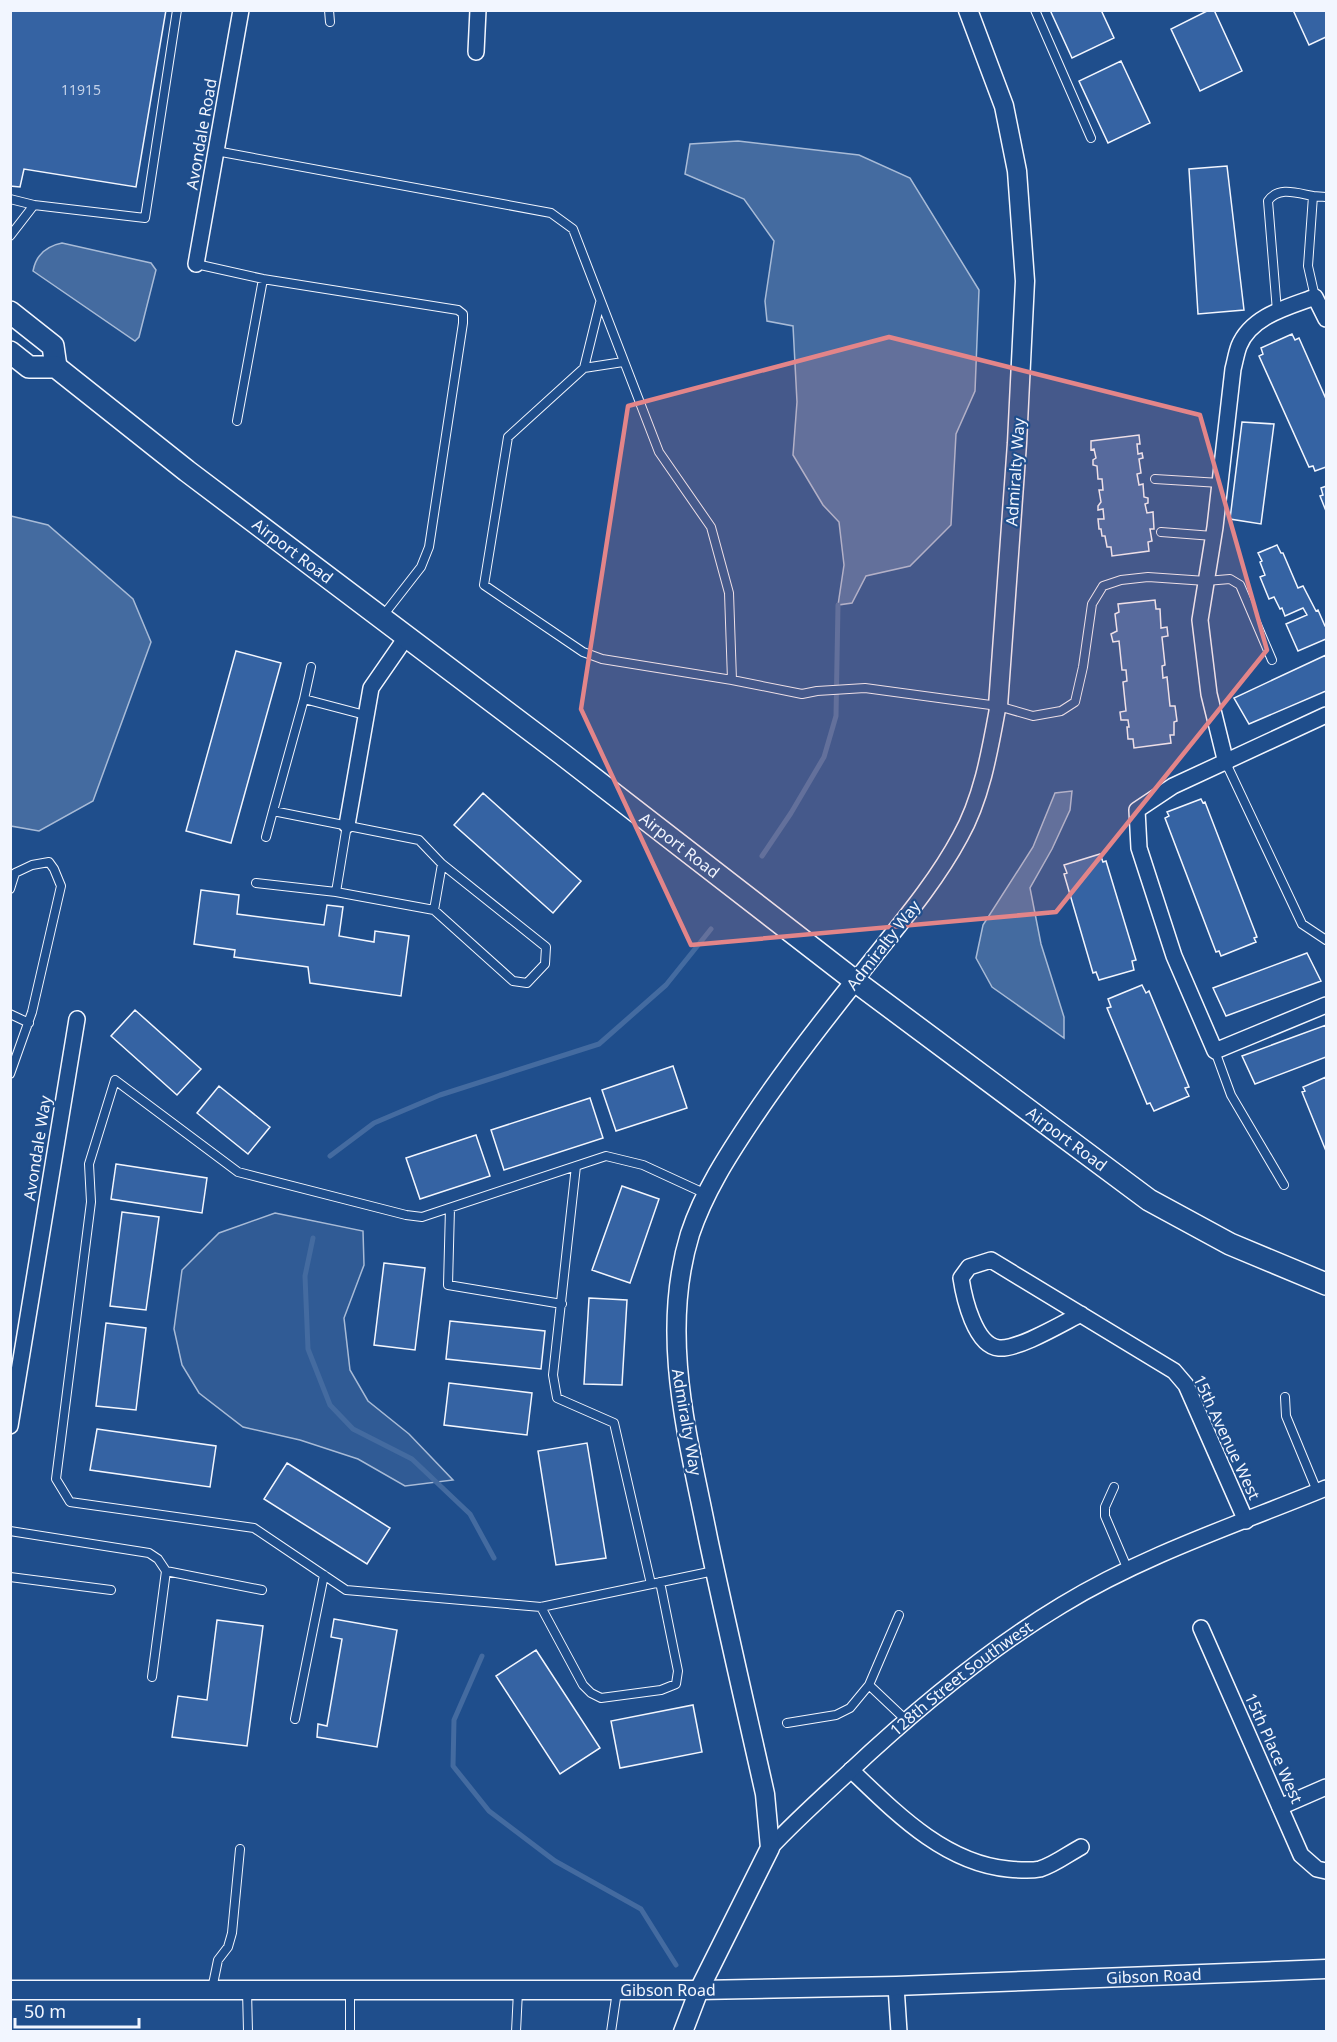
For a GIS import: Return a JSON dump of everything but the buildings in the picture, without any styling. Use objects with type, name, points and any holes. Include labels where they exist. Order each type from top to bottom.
[{"type":"main road","points":[[10,312],[53,345],[56,367],[29,367],[10,352]]},
{"type":"main road","name":"Airport Road","points":[[56,367],[187,471],[407,636],[855,981],[1149,1200],[1230,1244],[1326,1284]]},
{"type":"street","name":"Avondale Road","points":[[196,264],[241,10]]},
{"type":"street","points":[[476,52],[478,10]]},
{"type":"street","name":"Admiralty Way","points":[[770,1848],[765,1794],[681,1406],[675,1322],[680,1274],[691,1233],[706,1194],[731,1149],[783,1072],[934,880],[961,836],[990,752],[998,706],[1017,443],[1025,280],[1015,160],[1004,106],[968,10]]},
{"type":"street","points":[[1226,763],[1209,694],[1200,620],[1214,536],[1233,369],[1239,345],[1253,326],[1277,311],[1315,297],[1326,320]]},
{"type":"street","points":[[346,825],[371,688],[407,636]]},
{"type":"street","points":[[1326,715],[1173,786],[1137,810],[1140,848],[1174,956],[1215,1051],[1326,1005]]},
{"type":"street","name":"Avondale Way","points":[[10,1426],[77,1019]]},
{"type":"street","name":"15th Avenue West","points":[[1081,1314],[1012,1347],[997,1348],[981,1337],[965,1304],[961,1278],[969,1267],[991,1260],[1081,1314],[1173,1371],[1186,1385],[1246,1521]]},
{"type":"street","name":"128th Street Southwest","points":[[699,1990],[770,1848],[796,1820],[906,1720],[991,1652],[1062,1605],[1128,1570],[1322,1490]]},
{"type":"street","name":"15th Place West","points":[[1202,1628],[1301,1855],[1317,1869],[1326,1871]]},
{"type":"street","points":[[851,1770],[897,1814],[938,1844],[966,1858],[992,1867],[1019,1870],[1040,1869],[1081,1847]]},
{"type":"street","points":[[1280,1807],[1326,1787]]},
{"type":"street","name":"Gibson Road","points":[[10,1990],[699,1990],[896,1986],[1326,1968]]},
{"type":"street","points":[[896,1986],[899,2031]]},
{"type":"street","points":[[682,2031],[699,1990]]},
{"type":"lane","points":[[10,199],[34,205],[145,218],[177,10]]},
{"type":"lane","points":[[329,10],[330,22]]},
{"type":"lane","points":[[1035,10],[1090,138]]},
{"type":"lane","points":[[216,152],[551,213],[573,229],[658,452],[711,527],[729,593],[732,680]]},
{"type":"lane","points":[[1277,311],[1268,201],[1279,191],[1326,197]]},
{"type":"lane","points":[[1313,195],[1308,266],[1315,297]]},
{"type":"lane","points":[[10,236],[34,205]]},
{"type":"lane","points":[[196,264],[263,279],[458,310],[463,314],[429,547],[421,567],[382,617]]},
{"type":"lane","points":[[237,421],[263,279]]},
{"type":"lane","points":[[584,368],[600,301]]},
{"type":"lane","points":[[623,362],[584,368],[508,437],[484,585],[583,652],[602,659],[802,694],[865,688],[998,706],[1033,716],[1061,711],[1075,702],[1083,667],[1092,604],[1103,586],[1120,580],[1148,577],[1206,581],[1230,579],[1240,585],[1272,660]]},
{"type":"lane","points":[[1155,479],[1220,483]]},
{"type":"lane","points":[[1161,532],[1214,536]]},
{"type":"lane","points":[[266,837],[311,667]]},
{"type":"lane","points":[[304,699],[365,715]]},
{"type":"lane","points":[[1226,763],[1302,924],[1326,940]]},
{"type":"lane","points":[[256,883],[336,892],[434,910],[513,981],[527,983],[545,963],[546,947],[442,864],[419,840],[273,811]]},
{"type":"lane","points":[[336,892],[346,825]]},
{"type":"lane","points":[[10,889],[15,873],[32,865],[49,862],[61,886],[29,1023],[10,1074]]},
{"type":"lane","points":[[434,910],[442,864]]},
{"type":"lane","points":[[10,1014],[29,1023]]},
{"type":"lane","points":[[1215,1051],[1231,1095],[1284,1185]]},
{"type":"lane","points":[[706,1194],[643,1165],[606,1156],[422,1217],[406,1215],[238,1172],[115,1080],[89,1164],[91,1202],[56,1479],[70,1502],[254,1528],[346,1590],[541,1607],[715,1570]]},
{"type":"lane","points":[[576,1166],[562,1304],[552,1375],[557,1398],[614,1423],[651,1584]]},
{"type":"lane","points":[[450,1208],[448,1285],[562,1304]]},
{"type":"lane","points":[[1285,1397],[1286,1416],[1322,1490]]},
{"type":"lane","points":[[1114,1488],[1105,1507],[1105,1516],[1128,1570]]},
{"type":"lane","points":[[10,1531],[149,1553],[158,1559],[166,1571],[152,1677]]},
{"type":"lane","points":[[166,1571],[261,1590]]},
{"type":"lane","points":[[294,1719],[324,1575]]},
{"type":"lane","points":[[10,1577],[111,1590]]},
{"type":"lane","points":[[541,1607],[583,1684],[591,1693],[601,1698],[661,1690],[676,1684],[678,1671],[660,1582]]},
{"type":"lane","points":[[787,1723],[836,1715],[850,1708],[869,1685],[899,1615]]},
{"type":"lane","points":[[869,1685],[906,1720]]},
{"type":"lane","points":[[212,1990],[218,1960],[228,1947],[232,1933],[240,1849]]},
{"type":"lane","points":[[611,2031],[617,1989]]},
{"type":"lane","points":[[247,1990],[248,2031]]},
{"type":"lane","points":[[350,1990],[350,2031]]},
{"type":"lane","points":[[516,2031],[518,1990]]},
{"type":"highlighted area","points":[[889,337],[1200,415],[1267,650],[1056,912],[691,945],[581,709],[628,406]]},
{"type":"shaded area","points":[[738,141],[859,155],[910,178],[979,290],[975,391],[956,434],[951,525],[910,566],[866,576],[852,603],[838,605],[844,565],[839,522],[823,505],[793,455],[797,402],[793,326],[767,321],[765,301],[774,241],[744,199],[685,174],[690,144]]},
{"type":"shaded area","points":[[62,243],[151,263],[156,270],[139,337],[135,341],[33,271],[43,252]]},
{"type":"shaded area","points":[[11,516],[48,525],[133,599],[151,642],[93,801],[39,831],[11,826]]},
{"type":"shaded area","points":[[1072,791],[1070,810],[1030,888],[1041,944],[1064,1017],[1064,1038],[992,987],[976,958],[983,925],[1033,847],[1055,793]]},
{"type":"shaded area","points":[[275,1213],[363,1231],[364,1265],[344,1318],[350,1370],[368,1401],[409,1434],[453,1480],[405,1486],[358,1459],[300,1440],[243,1427],[199,1393],[182,1365],[174,1329],[182,1270],[219,1233]]},
{"type":"waterway","points":[[762,856],[824,757],[836,716],[838,605]]},
{"type":"waterway","points":[[330,1156],[374,1123],[440,1095],[599,1044],[666,985],[711,929]]},
{"type":"waterway","points":[[313,1238],[305,1276],[308,1349],[330,1405],[353,1429],[412,1459],[470,1514],[494,1558]]},
{"type":"waterway","points":[[482,1656],[454,1720],[453,1766],[489,1811],[555,1861],[641,1909],[676,1965]]}]
